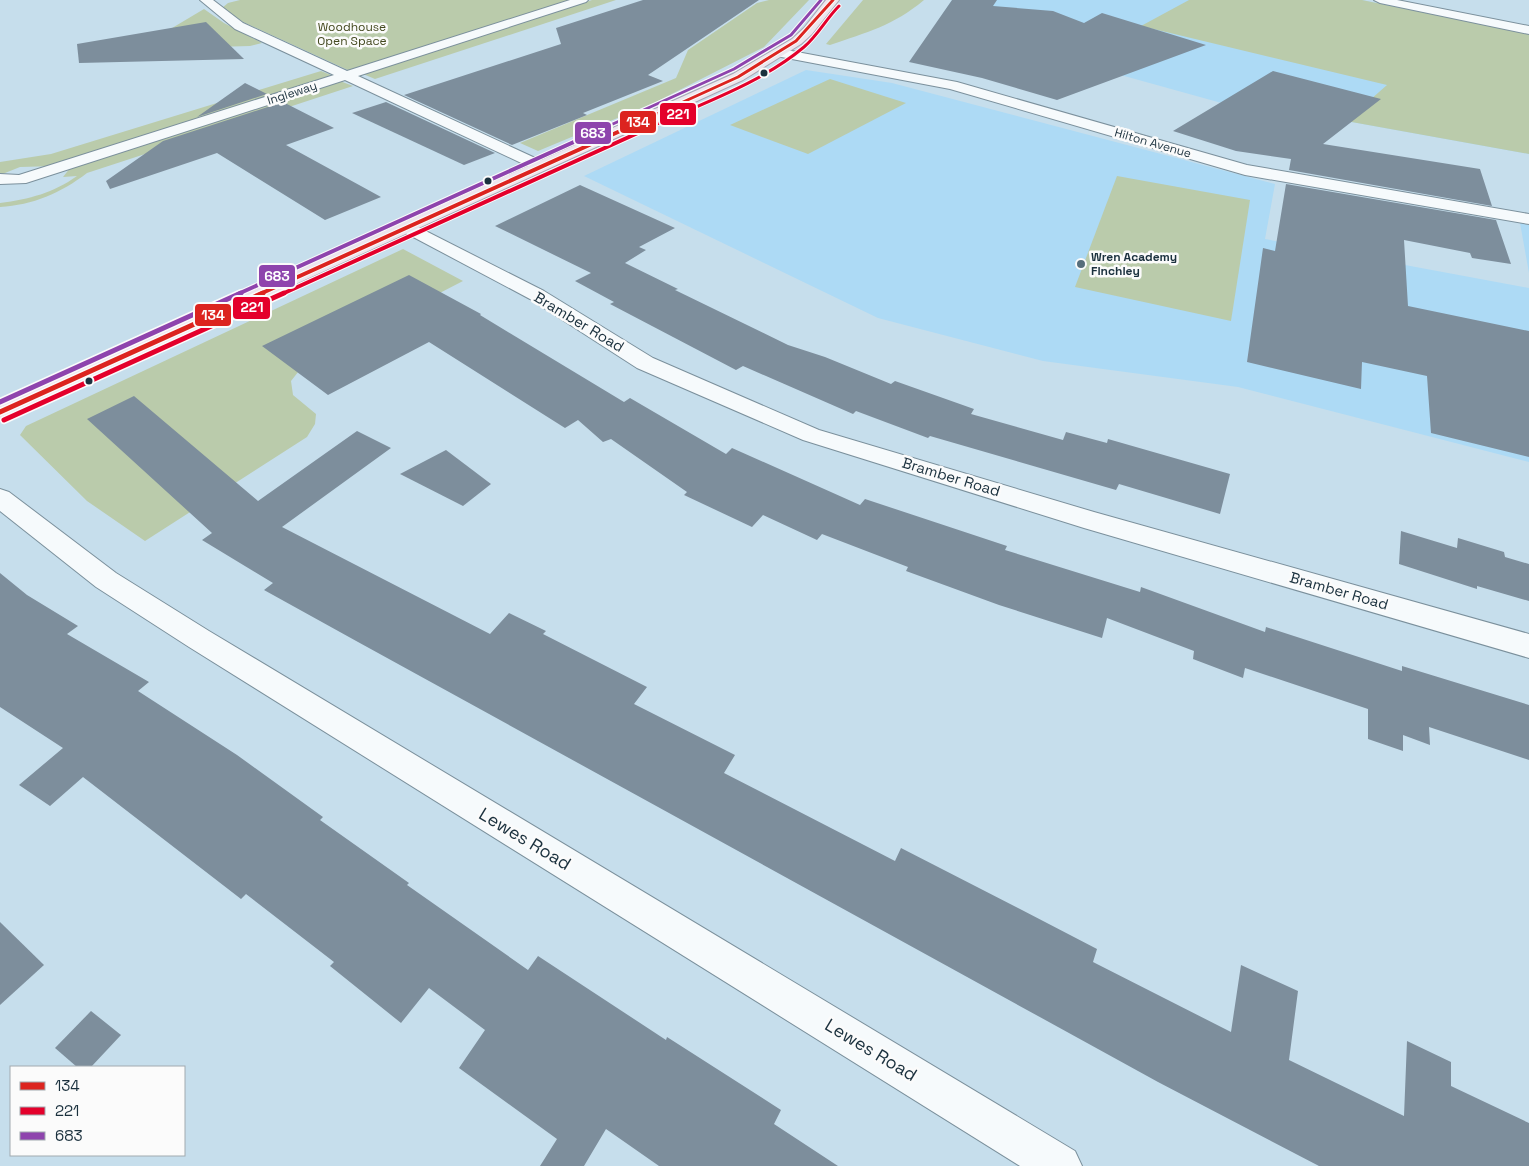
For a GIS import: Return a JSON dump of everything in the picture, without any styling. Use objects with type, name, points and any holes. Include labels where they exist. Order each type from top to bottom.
[{"type":"main road","points":[[0,412],[406,226],[738,77],[781,53],[805,34],[822,9],[833,0]]},
{"type":"street","name":"Ingleway","points":[[0,179],[20,180],[582,0]]},
{"type":"street","points":[[1380,0],[1529,30]]},
{"type":"street","points":[[209,3],[228,2]]},
{"type":"street","points":[[209,3],[239,26],[540,166]]},
{"type":"street","name":"Hilton Avenue","points":[[781,53],[952,86],[1245,170],[1529,219]]},
{"type":"street","name":"Bramber Road","points":[[406,226],[537,295],[645,363],[811,434],[1093,520],[1529,646]]},
{"type":"street","name":"Lewes Road","points":[[0,498],[106,580],[199,639],[1060,1166]]},
{"type":"shaded area","points":[[952,0],[1362,0],[1529,34],[1529,154],[1346,121],[1294,123],[1045,54],[958,23],[938,21]]},
{"type":"shaded area","name":"Wren Academy Finchley","points":[[806,70],[892,83],[1275,184],[1265,239],[1529,288],[1529,462],[1238,387],[1043,361],[878,318],[584,176]]},
{"type":"shaded area","points":[[1520,223],[1529,225],[1529,273]]},
{"type":"green space","name":"Woodhouse Open Space","points":[[240,0],[571,0],[350,71],[243,22],[222,8],[228,3]]},
{"type":"green space","points":[[592,0],[616,0],[375,79],[363,74]]},
{"type":"green space","points":[[769,0],[809,0],[764,47],[656,102],[538,151],[520,143],[676,78],[688,50],[757,3]]},
{"type":"green space","points":[[863,0],[924,0],[901,16],[868,32],[830,45],[826,44]]},
{"type":"green space","points":[[1189,0],[1362,0],[1529,34],[1529,154],[1346,121],[1387,85],[1141,26]]},
{"type":"green space","points":[[204,9],[224,23],[262,43],[250,46],[180,48],[162,34]]},
{"type":"green space","points":[[321,71],[336,77],[56,166],[20,167],[0,175],[0,162],[51,154]]},
{"type":"green space","points":[[830,79],[906,103],[808,154],[730,125]]},
{"type":"green space","points":[[340,81],[353,86],[87,173],[57,192],[35,201],[0,207],[0,203],[41,194],[68,182],[77,176],[63,177],[70,168]]},
{"type":"green space","points":[[1117,176],[1250,200],[1231,321],[1075,287]]},
{"type":"green space","points":[[403,249],[463,281],[306,362],[291,381],[293,395],[316,414],[315,424],[307,437],[145,541],[87,501],[20,435],[26,426]]},
{"type":"building","points":[[643,0],[759,0],[648,75],[663,81],[583,113],[587,115],[512,145],[404,95],[561,44],[556,28]]},
{"type":"building","points":[[952,0],[997,0],[993,6],[1053,11],[1084,23],[1102,13],[1206,45],[1057,100],[982,78],[909,62]]},
{"type":"building","points":[[206,22],[244,59],[79,63],[77,44]]},
{"type":"building","points":[[1273,71],[1381,99],[1323,144],[1480,169],[1492,206],[1289,170],[1291,159],[1236,151],[1173,131]]},
{"type":"building","points":[[245,83],[267,94],[197,117]]},
{"type":"building","points":[[283,102],[334,128],[286,145],[381,197],[325,220],[217,153],[110,189],[106,181],[163,141]]},
{"type":"building","points":[[386,102],[495,153],[464,165],[352,113]]},
{"type":"building","points":[[1286,184],[1496,220],[1511,264],[1472,258],[1470,253],[1404,240],[1408,306],[1529,331],[1529,457],[1431,433],[1427,376],[1362,362],[1361,389],[1247,362],[1263,248],[1275,251]]},
{"type":"building","points":[[580,185],[675,228],[639,247],[646,250],[625,263],[678,289],[675,290],[788,345],[825,357],[891,384],[895,381],[974,409],[971,414],[1063,440],[1066,432],[1107,443],[1108,439],[1230,474],[1220,514],[1119,484],[1116,490],[930,436],[928,438],[856,411],[853,414],[743,366],[736,370],[610,304],[614,302],[575,281],[591,273],[495,226]]},
{"type":"building","points":[[409,275],[481,314],[624,402],[630,398],[726,454],[732,448],[860,505],[865,499],[1007,546],[1005,550],[1140,592],[1141,587],[1265,632],[1266,627],[1402,671],[1402,666],[1529,705],[1529,760],[1429,727],[1430,745],[1403,735],[1403,751],[1368,739],[1368,709],[1245,668],[1243,678],[1193,659],[1194,651],[1107,618],[1102,638],[999,605],[906,571],[908,567],[822,534],[817,540],[763,515],[752,527],[684,495],[687,492],[611,439],[603,442],[578,420],[565,428],[429,342],[328,395],[262,346]]},
{"type":"building","points":[[134,396],[258,501],[357,431],[391,448],[282,527],[490,634],[509,613],[546,631],[543,634],[647,687],[634,704],[735,755],[724,773],[895,861],[901,848],[1097,949],[1093,962],[1231,1032],[1241,965],[1298,991],[1289,1060],[1404,1116],[1407,1041],[1451,1062],[1451,1086],[1529,1123],[1529,1166],[1319,1166],[1158,1082],[358,642],[264,590],[273,583],[202,540],[212,533],[87,419]]},
{"type":"building","points":[[446,450],[491,484],[463,506],[400,474]]},
{"type":"building","points":[[1401,531],[1457,548],[1458,538],[1504,552],[1505,557],[1529,564],[1529,601],[1477,586],[1477,589],[1399,564]]},
{"type":"building","points":[[0,573],[27,595],[78,626],[67,634],[149,682],[138,691],[237,755],[323,817],[320,820],[409,883],[407,885],[528,970],[538,956],[666,1040],[667,1037],[781,1110],[774,1124],[838,1166],[659,1166],[606,1129],[584,1166],[540,1166],[557,1139],[459,1068],[485,1030],[429,988],[401,1023],[330,966],[334,962],[246,894],[241,899],[83,777],[50,806],[19,785],[63,748],[0,707]]},
{"type":"building","points":[[0,922],[44,965],[0,1005]]},
{"type":"building","points":[[91,1011],[121,1035],[92,1066],[76,1066],[55,1048]]},
{"type":"transit line","name":"683","points":[[0,402],[734,69],[791,35],[821,0]]},
{"type":"transit line","name":"134","points":[[0,412],[738,77],[796,41],[833,0]]},
{"type":"transit line","name":"221","points":[[4,420],[742,85],[778,65],[804,47],[839,6]]},
{"type":"place","name":"Wren Academy Finchley","points":[[1081,264]]}]
